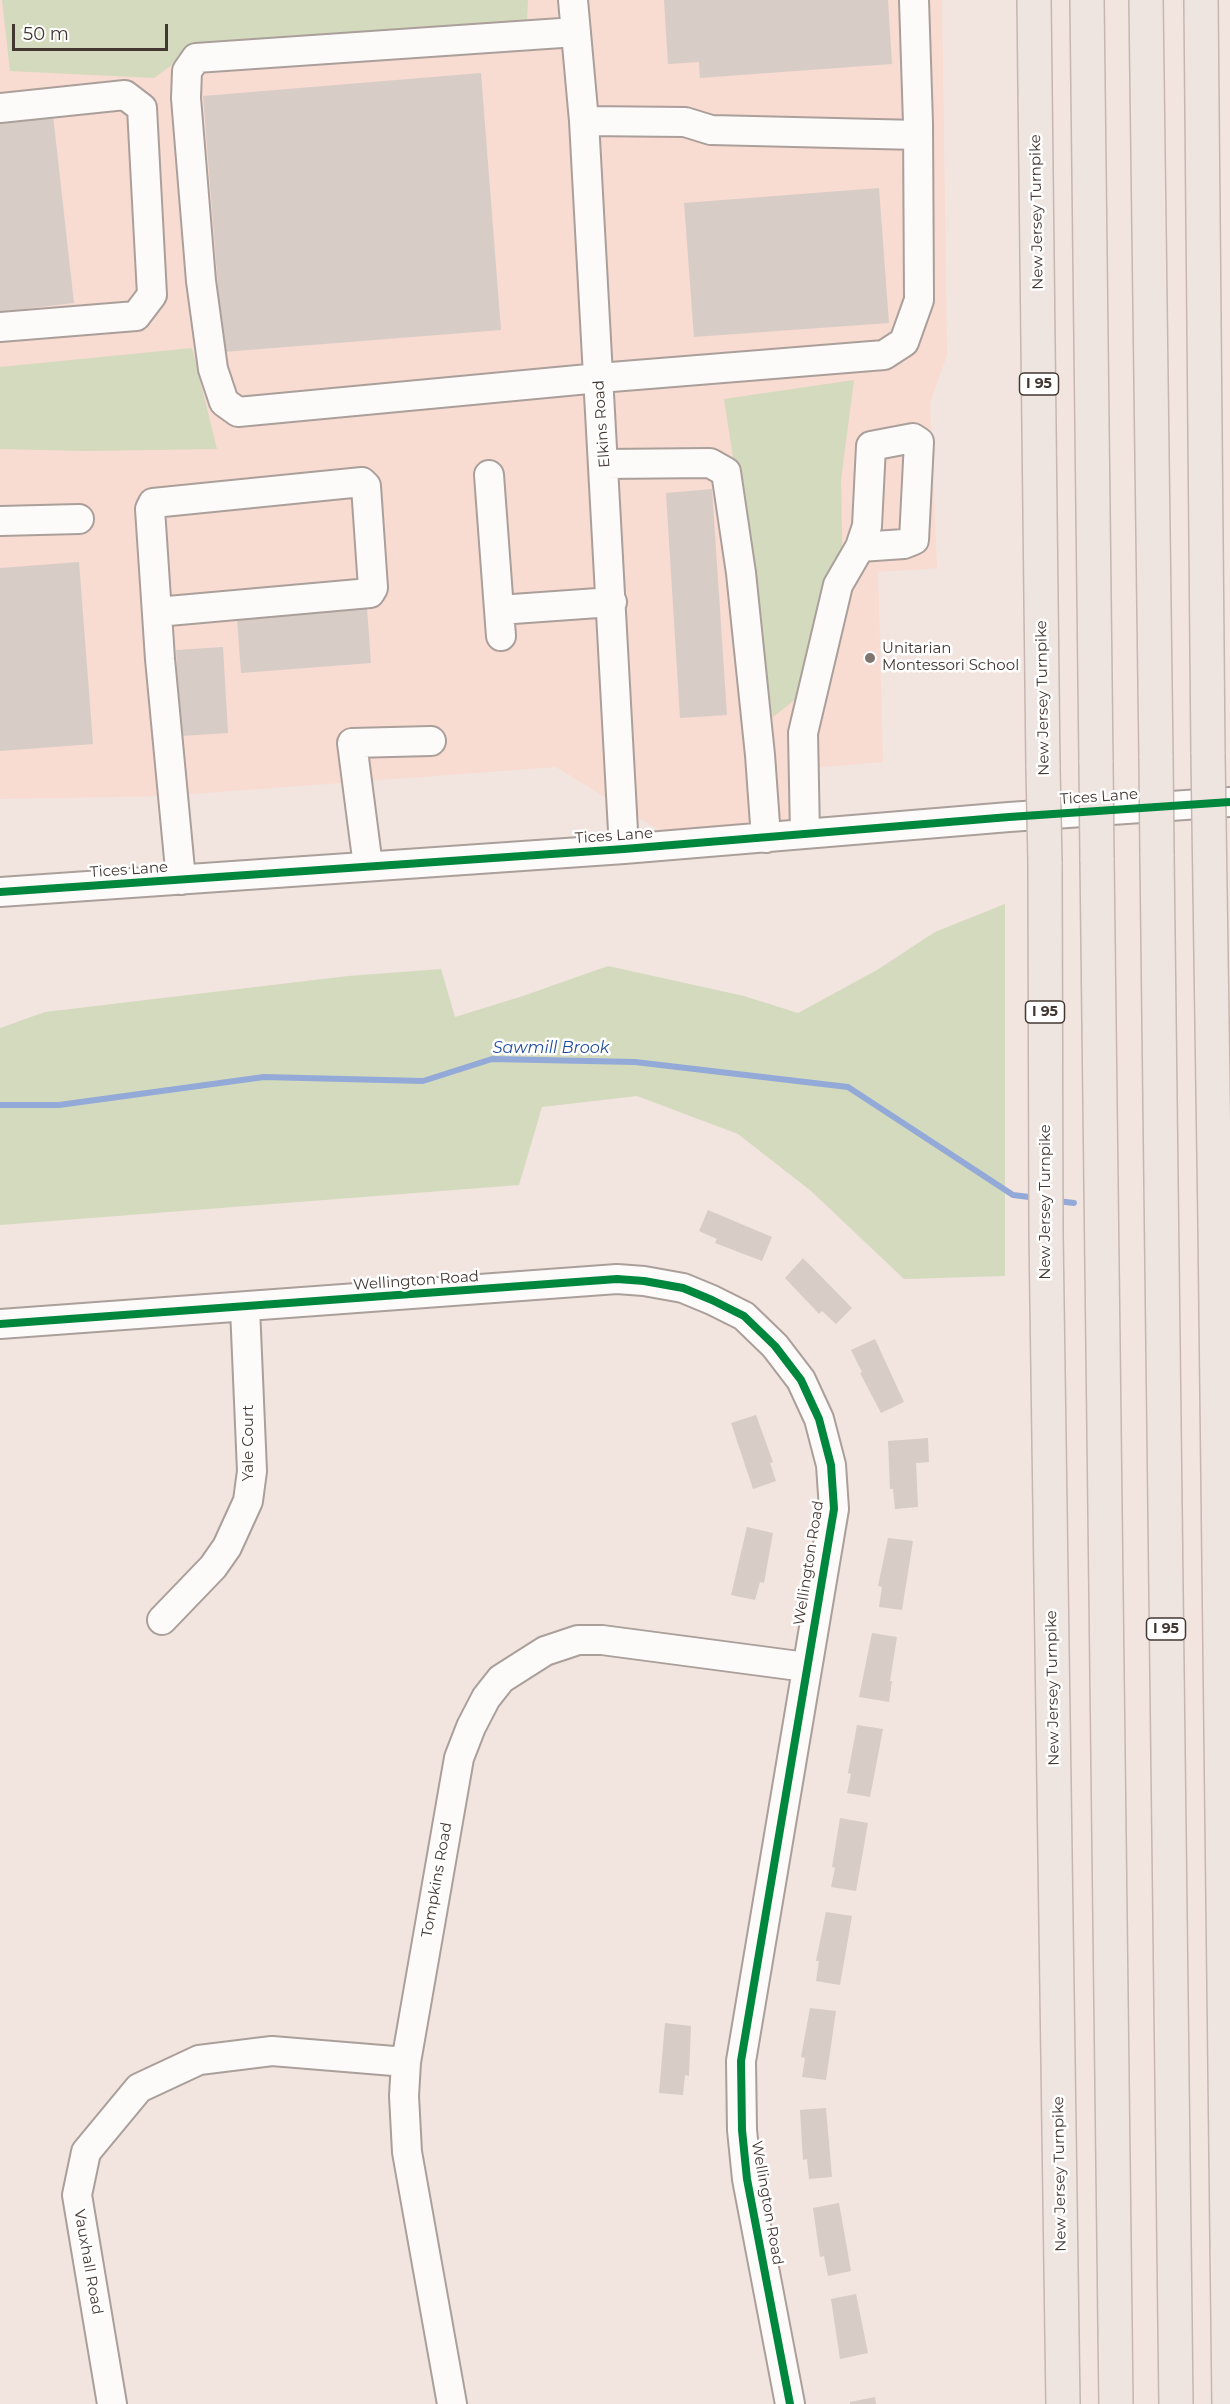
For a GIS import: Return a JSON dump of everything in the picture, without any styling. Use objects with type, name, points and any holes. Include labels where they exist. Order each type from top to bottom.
[{"type":"highway","name":"New Jersey Turnpike","points":[[1034,0],[1045,862],[1046,1233],[1063,2404]]},
{"type":"highway","points":[[1087,0],[1116,2404]]},
{"type":"highway","name":"I 95","points":[[1146,0],[1176,2404]]},
{"type":"highway","points":[[1201,0],[1229,2404]]},
{"type":"street","name":"Elkins Road","points":[[573,0],[584,122],[605,464],[624,849]]},
{"type":"street","points":[[576,32],[196,58],[187,71],[186,98],[201,282],[213,369],[224,402],[238,412],[599,378],[884,356],[904,342],[919,300],[914,0]]},
{"type":"street","points":[[0,108],[125,95],[142,108],[152,295],[136,316],[0,327]]},
{"type":"street","points":[[584,122],[685,122],[711,130],[918,135]]},
{"type":"street","points":[[605,464],[710,463],[726,472],[741,573],[760,755],[766,838]]},
{"type":"street","points":[[489,475],[500,623],[612,602]]},
{"type":"street","points":[[157,612],[370,593],[374,588],[366,486],[362,482],[153,503],[150,509],[157,612],[181,880]]},
{"type":"street","points":[[0,521],[79,519]]},
{"type":"street","points":[[806,834],[803,733],[838,585],[860,548]]},
{"type":"street","points":[[368,866],[344,743],[431,741]]},
{"type":"street","name":"Tices Lane","points":[[0,892],[624,849],[1009,816],[1230,802]]},
{"type":"street","name":"Wellington Road","points":[[0,1324],[245,1308],[617,1279],[683,1288],[744,1316],[775,1346],[801,1380],[819,1419],[831,1465],[834,1509],[741,2061],[742,2130],[747,2179],[790,2404]]},
{"type":"street","name":"Yale Court","points":[[162,1620],[213,1567],[227,1547],[248,1501],[252,1471],[245,1308]]},
{"type":"street","name":"Tompkins Road","points":[[452,2404],[407,2152],[404,2096],[406,2062],[459,1758],[481,1708],[501,1679],[545,1651],[578,1640],[602,1640],[806,1667]]},
{"type":"street","name":"Vauxhall Road","points":[[112,2404],[77,2195],[86,2152],[139,2088],[199,2061],[272,2051],[406,2062]]},
{"type":"shaded area","points":[[0,0],[942,0],[947,355],[930,403],[937,568],[878,572],[883,762],[801,769],[801,832],[677,841],[556,767],[164,796],[0,799]]},
{"type":"green space","points":[[2,0],[528,0],[527,21],[191,51],[154,78],[10,71]]},
{"type":"green space","points":[[192,348],[217,449],[85,451],[0,449],[0,367]]},
{"type":"green space","points":[[854,380],[841,480],[843,585],[802,694],[773,717],[724,399]]},
{"type":"green space","points":[[1005,904],[1005,1276],[904,1279],[811,1191],[738,1134],[637,1096],[542,1107],[519,1185],[0,1225],[0,1028],[45,1012],[348,976],[441,969],[455,1017],[608,966],[744,996],[798,1013],[877,970],[935,932]]},
{"type":"building","points":[[664,0],[888,0],[892,64],[700,78],[699,62],[668,64]]},
{"type":"building","points":[[481,73],[501,330],[223,352],[203,96]]},
{"type":"building","points":[[53,115],[74,303],[0,312],[0,121]]},
{"type":"building","points":[[879,188],[889,323],[694,337],[684,203]]},
{"type":"building","points":[[712,489],[727,715],[680,718],[666,493]]},
{"type":"building","points":[[79,562],[93,744],[0,751],[0,568]]},
{"type":"building","points":[[367,608],[371,663],[241,673],[237,619]]},
{"type":"building","points":[[223,647],[228,733],[181,736],[176,650]]},
{"type":"building","points":[[708,1210],[772,1237],[762,1261],[715,1243],[717,1239],[699,1231]]},
{"type":"building","points":[[803,1258],[852,1308],[836,1324],[822,1311],[819,1314],[785,1278]]},
{"type":"building","points":[[875,1339],[904,1402],[881,1413],[851,1350]]},
{"type":"building","points":[[756,1415],[773,1462],[770,1463],[776,1481],[753,1489],[731,1423]]},
{"type":"building","points":[[928,1438],[929,1462],[916,1463],[918,1507],[895,1509],[893,1489],[890,1489],[888,1441]]},
{"type":"building","points":[[747,1527],[773,1533],[764,1583],[760,1582],[755,1600],[731,1595]]},
{"type":"building","points":[[888,1538],[913,1541],[902,1610],[879,1607],[882,1587],[878,1586]]},
{"type":"building","points":[[872,1633],[897,1637],[889,1702],[859,1697]]},
{"type":"building","points":[[857,1725],[883,1729],[870,1797],[847,1793],[851,1774],[848,1773]]},
{"type":"building","points":[[840,1818],[868,1823],[856,1891],[831,1887]]},
{"type":"building","points":[[826,1912],[852,1916],[840,1985],[816,1981],[819,1961],[816,1961]]},
{"type":"building","points":[[810,2008],[836,2011],[826,2080],[802,2077],[805,2058],[801,2057]]},
{"type":"building","points":[[665,2023],[691,2026],[689,2076],[685,2075],[683,2095],[659,2093]]},
{"type":"building","points":[[826,2108],[832,2177],[809,2179],[807,2159],[803,2160],[800,2110]]},
{"type":"building","points":[[839,2203],[851,2271],[828,2276],[824,2256],[820,2257],[813,2208]]},
{"type":"building","points":[[856,2294],[868,2353],[840,2359],[831,2299]]},
{"type":"building","points":[[875,2397],[876,2404],[850,2404],[850,2402]]},
{"type":"waterway","name":"Sawmill Brook","points":[[0,1105],[59,1105],[264,1077],[423,1081],[492,1059],[635,1062],[848,1087],[1013,1195],[1037,1198]]},
{"type":"waterway","name":"Sawmill Brook","points":[[1057,1201],[1074,1203]]},
{"type":"cycle path","points":[[0,892],[624,849],[1009,817],[1230,802]]},
{"type":"cycle path","points":[[0,1324],[617,1279],[683,1288],[744,1316],[775,1346],[801,1380],[819,1419],[831,1465],[834,1509],[741,2061],[742,2130],[747,2179],[790,2404]]},
{"type":"place","name":"Unitarian Montessori School","points":[[870,658]]}]
